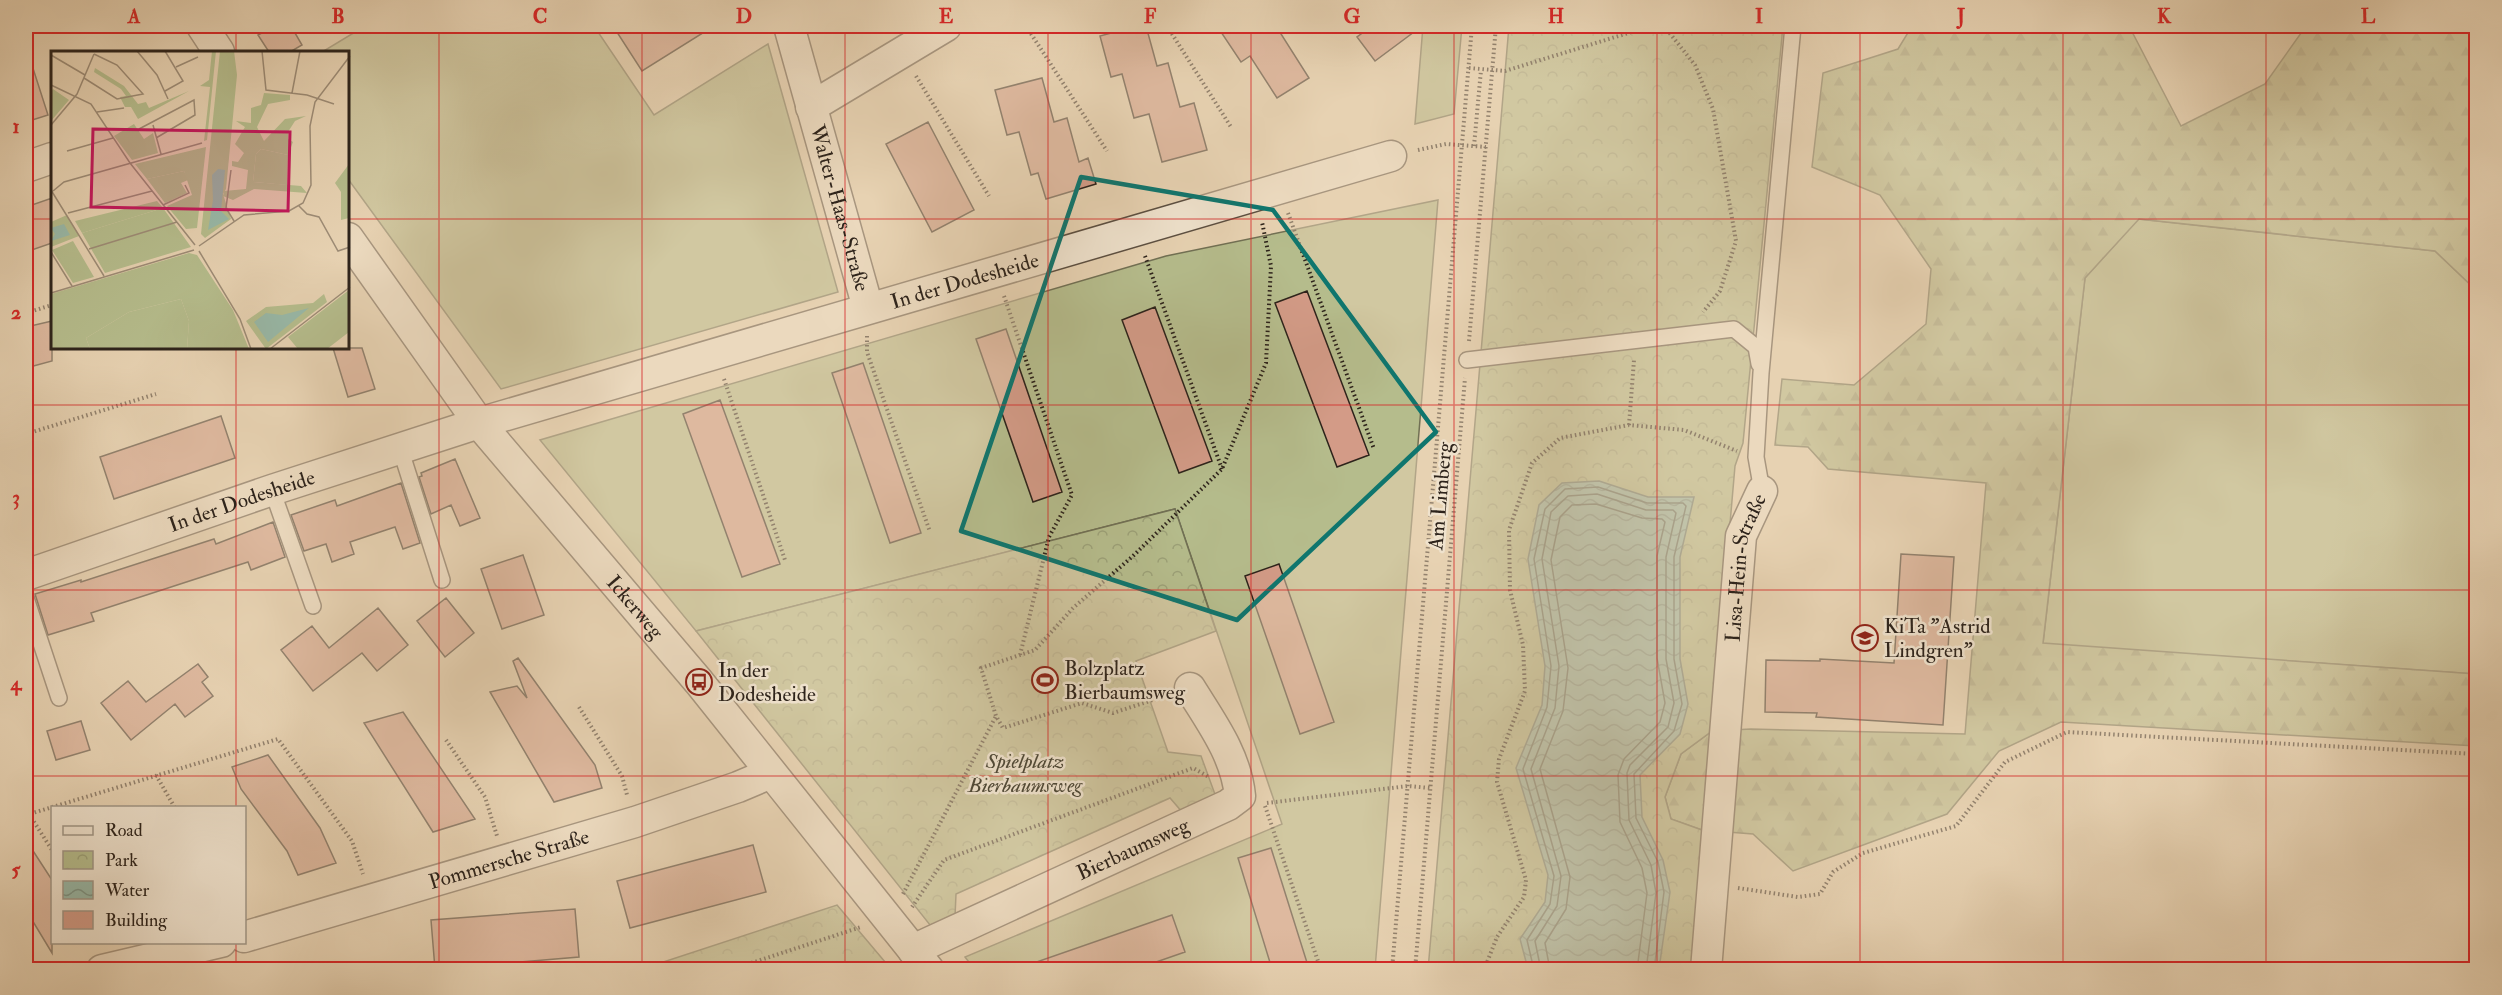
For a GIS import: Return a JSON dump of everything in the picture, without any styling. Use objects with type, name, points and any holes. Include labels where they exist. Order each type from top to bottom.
[{"type":"street","points":[[202,26],[218,51]]},
{"type":"street","name":"Walter-Haas-Straße","points":[[789,26],[868,308]]},
{"type":"street","name":"Walter-Haas-Straße","points":[[811,107],[946,26]]},
{"type":"street","name":"In der Dodesheide","points":[[26,575],[272,490],[479,423],[1390,156]]},
{"type":"street","points":[[26,166],[51,158]]},
{"type":"street","name":"Ickerweg","points":[[350,241],[479,423],[699,682],[921,960]]},
{"type":"street","name":"Lisa-Hein-Straße","points":[[1706,969],[1741,537],[1762,490]]},
{"type":"street","name":"Bierbaumsweg","points":[[921,960],[1228,805],[1240,796],[1239,780],[1228,751],[1190,688]]},
{"type":"street","name":"Pommersche Straße","points":[[246,936],[635,822],[738,787],[771,773]]},
{"type":"street","points":[[102,969],[212,944]]},
{"type":"lane","name":"Lisa-Hein-Straße","points":[[1762,490],[1756,457],[1761,373],[1792,26]]},
{"type":"lane","points":[[1467,360],[1734,329],[1756,347],[1761,373]]},
{"type":"lane","points":[[400,448],[442,580]]},
{"type":"lane","points":[[272,490],[313,606]]},
{"type":"lane","points":[[26,598],[59,698]]},
{"type":"path","points":[[1026,26],[1107,151]]},
{"type":"path","points":[[1167,26],[1231,128]]},
{"type":"path","name":"Am Limberg","points":[[1392,969],[1464,145],[1472,26]]},
{"type":"path","name":"Am Limberg","points":[[1415,969],[1496,26]]},
{"type":"path","points":[[1469,69],[1505,71],[1651,26]]},
{"type":"path","points":[[1664,26],[1695,65],[1713,109],[1736,241],[1720,291],[1685,333]]},
{"type":"path","points":[[901,53],[989,196]]},
{"type":"path","points":[[1474,146],[1480,70]]},
{"type":"path","points":[[1390,156],[1446,144],[1486,147]]},
{"type":"path","points":[[1267,191],[1374,449]]},
{"type":"path","points":[[1190,688],[1113,713],[1082,703],[1004,728],[996,716],[981,668],[1035,650],[1073,608],[1133,556],[1222,469],[1266,363],[1271,266],[1267,191]]},
{"type":"path","points":[[1136,230],[1222,469]]},
{"type":"path","points":[[995,271],[1072,495],[1049,537],[1020,655]]},
{"type":"path","points":[[26,313],[51,305]]},
{"type":"path","points":[[868,308],[867,352],[930,532]]},
{"type":"path","points":[[1629,425],[1635,339]]},
{"type":"path","points":[[715,353],[785,560]]},
{"type":"path","points":[[26,434],[156,394]]},
{"type":"path","points":[[1484,969],[1497,937],[1524,897],[1526,880],[1497,782],[1498,759],[1525,691],[1523,645],[1510,590],[1509,530],[1532,463],[1560,438],[1629,425],[1684,430],[1756,457]]},
{"type":"path","points":[[579,707],[622,776],[635,822]]},
{"type":"path","points":[[730,969],[889,918],[996,716]]},
{"type":"path","points":[[1713,884],[1798,897],[1820,894],[1833,872],[1863,853],[1956,826],[2005,762],[2067,732],[2476,754]]},
{"type":"path","points":[[53,806],[279,739],[352,841],[370,900]]},
{"type":"path","points":[[446,740],[485,797],[505,860]]},
{"type":"path","points":[[156,775],[174,806]]},
{"type":"path","points":[[1264,803],[1321,969]]},
{"type":"path","points":[[51,807],[27,814],[51,849]]},
{"type":"highlighted area","points":[[1081,177],[1273,210],[1436,432],[1237,620],[961,531]]},
{"type":"green space","points":[[365,26],[594,26],[654,115],[768,44],[838,292],[501,389],[350,182],[350,51],[324,51]]},
{"type":"green space","points":[[1423,26],[1462,26],[1454,114],[1415,124]]},
{"type":"green space","points":[[1509,26],[1783,26],[1743,443],[1735,466],[1712,731],[1681,754],[1665,797],[1671,819],[1702,830],[1694,969],[1428,970]]},
{"type":"green space","points":[[1912,26],[2129,26],[2181,126],[2265,84],[2306,26],[2476,26],[2476,290],[2435,251],[2139,219],[2085,278],[2043,643],[2476,674],[2476,746],[2061,722],[1999,751],[1947,814],[1793,871],[1753,834],[1702,830],[1671,819],[1665,797],[1681,754],[1712,731],[1751,729],[1965,734],[1986,483],[1828,469],[1808,447],[1775,445],[1782,379],[1854,385],[1926,324],[1931,269],[1880,195],[1812,167],[1823,73],[1898,49]]},
{"type":"green space","points":[[1438,200],[1375,969],[975,970],[965,957],[1282,824],[1175,509],[696,631],[540,440],[1166,256]]},
{"type":"green space","points":[[2138,219],[2435,251],[2476,290],[2475,674],[2043,644],[2085,278]]},
{"type":"green space","name":"Spielplatz Bierbaumsweg","points":[[1175,509],[1216,631],[1136,661],[1168,752],[1201,756],[1216,797],[1183,813],[1170,798],[956,894],[955,917],[930,925],[696,631]]},
{"type":"green space","points":[[837,905],[891,969],[642,969]]},
{"type":"water","points":[[1599,481],[1648,497],[1694,497],[1680,557],[1680,659],[1688,704],[1680,734],[1640,775],[1642,817],[1663,860],[1670,892],[1659,969],[1528,969],[1520,939],[1545,902],[1548,875],[1516,768],[1542,705],[1545,666],[1528,559],[1539,505],[1562,483]]},
{"type":"building","points":[[275,26],[291,26],[302,45],[292,51],[268,51],[258,35]]},
{"type":"building","points":[[613,26],[714,26],[642,71]]},
{"type":"building","points":[[1137,26],[1146,26],[1157,66],[1168,63],[1180,107],[1194,103],[1207,150],[1162,162],[1149,114],[1134,118],[1122,74],[1111,77],[1100,36]]},
{"type":"building","points":[[1217,26],[1276,26],[1309,78],[1277,98],[1250,56],[1241,62]]},
{"type":"building","points":[[1372,26],[1422,26],[1375,61],[1357,37]]},
{"type":"building","points":[[30,59],[48,115],[26,122],[26,60]]},
{"type":"building","points":[[1042,78],[1054,122],[1067,118],[1079,162],[1088,158],[1096,184],[1046,199],[1038,173],[1031,175],[1019,132],[1007,135],[995,90]]},
{"type":"building","points":[[928,122],[974,210],[932,232],[886,144]]},
{"type":"building","points":[[51,198],[51,243],[26,252],[26,207]]},
{"type":"building","points":[[1307,291],[1369,455],[1337,467],[1275,303]]},
{"type":"building","points":[[1155,307],[1212,461],[1179,473],[1122,320]]},
{"type":"building","points":[[51,321],[52,361],[26,368],[26,327]]},
{"type":"building","points":[[1006,329],[1062,492],[1033,502],[976,339]]},
{"type":"building","points":[[362,348],[375,389],[348,397],[334,350]]},
{"type":"building","points":[[863,363],[921,533],[890,543],[832,373]]},
{"type":"building","points":[[720,400],[780,564],[742,577],[683,414]]},
{"type":"building","points":[[221,416],[235,458],[114,499],[100,457]]},
{"type":"building","points":[[455,459],[480,518],[460,526],[451,505],[431,514],[419,477],[422,476],[421,473]]},
{"type":"building","points":[[401,483],[420,543],[403,549],[395,527],[350,542],[354,554],[332,562],[326,544],[304,551],[291,515],[335,500],[337,506]]},
{"type":"building","points":[[273,522],[285,557],[251,570],[248,562],[91,613],[94,621],[48,635],[35,594],[81,580],[81,582],[214,539],[216,544]]},
{"type":"building","points":[[1901,554],[1954,557],[1943,725],[1816,717],[1817,713],[1765,712],[1766,660],[1820,661],[1820,659],[1894,663]]},
{"type":"building","points":[[523,555],[544,615],[502,629],[481,569]]},
{"type":"building","points":[[1279,564],[1334,722],[1300,734],[1245,576]]},
{"type":"building","points":[[446,598],[474,633],[445,657],[417,621]]},
{"type":"building","points":[[378,608],[408,645],[377,671],[362,653],[313,691],[281,650],[312,626],[329,648]]},
{"type":"building","points":[[518,658],[595,765],[602,788],[554,802],[490,692],[517,686],[527,698],[513,661]]},
{"type":"building","points":[[198,664],[208,677],[202,682],[213,696],[185,717],[175,704],[131,740],[101,703],[128,681],[146,702]]},
{"type":"building","points":[[403,712],[475,819],[433,832],[364,723]]},
{"type":"building","points":[[81,721],[90,750],[56,760],[47,731]]},
{"type":"building","points":[[268,755],[320,828],[336,863],[298,875],[287,851],[241,789],[232,767]]},
{"type":"building","points":[[26,840],[51,878],[52,953],[26,910]]},
{"type":"building","points":[[753,845],[766,892],[630,928],[617,881]]},
{"type":"building","points":[[1271,848],[1309,969],[1272,969],[1238,858]]},
{"type":"building","points":[[575,909],[579,957],[435,969],[431,920]]},
{"type":"building","points":[[1172,915],[1185,952],[1136,969],[1025,969],[1025,966]]},
{"type":"place","name":"KiTa \"Astrid Lindgren\"","points":[[1865,638]]},
{"type":"place","name":"Bolzplatz Bierbaumsweg","points":[[1045,680]]},
{"type":"place","name":"In der Dodesheide","points":[[699,682]]}]
